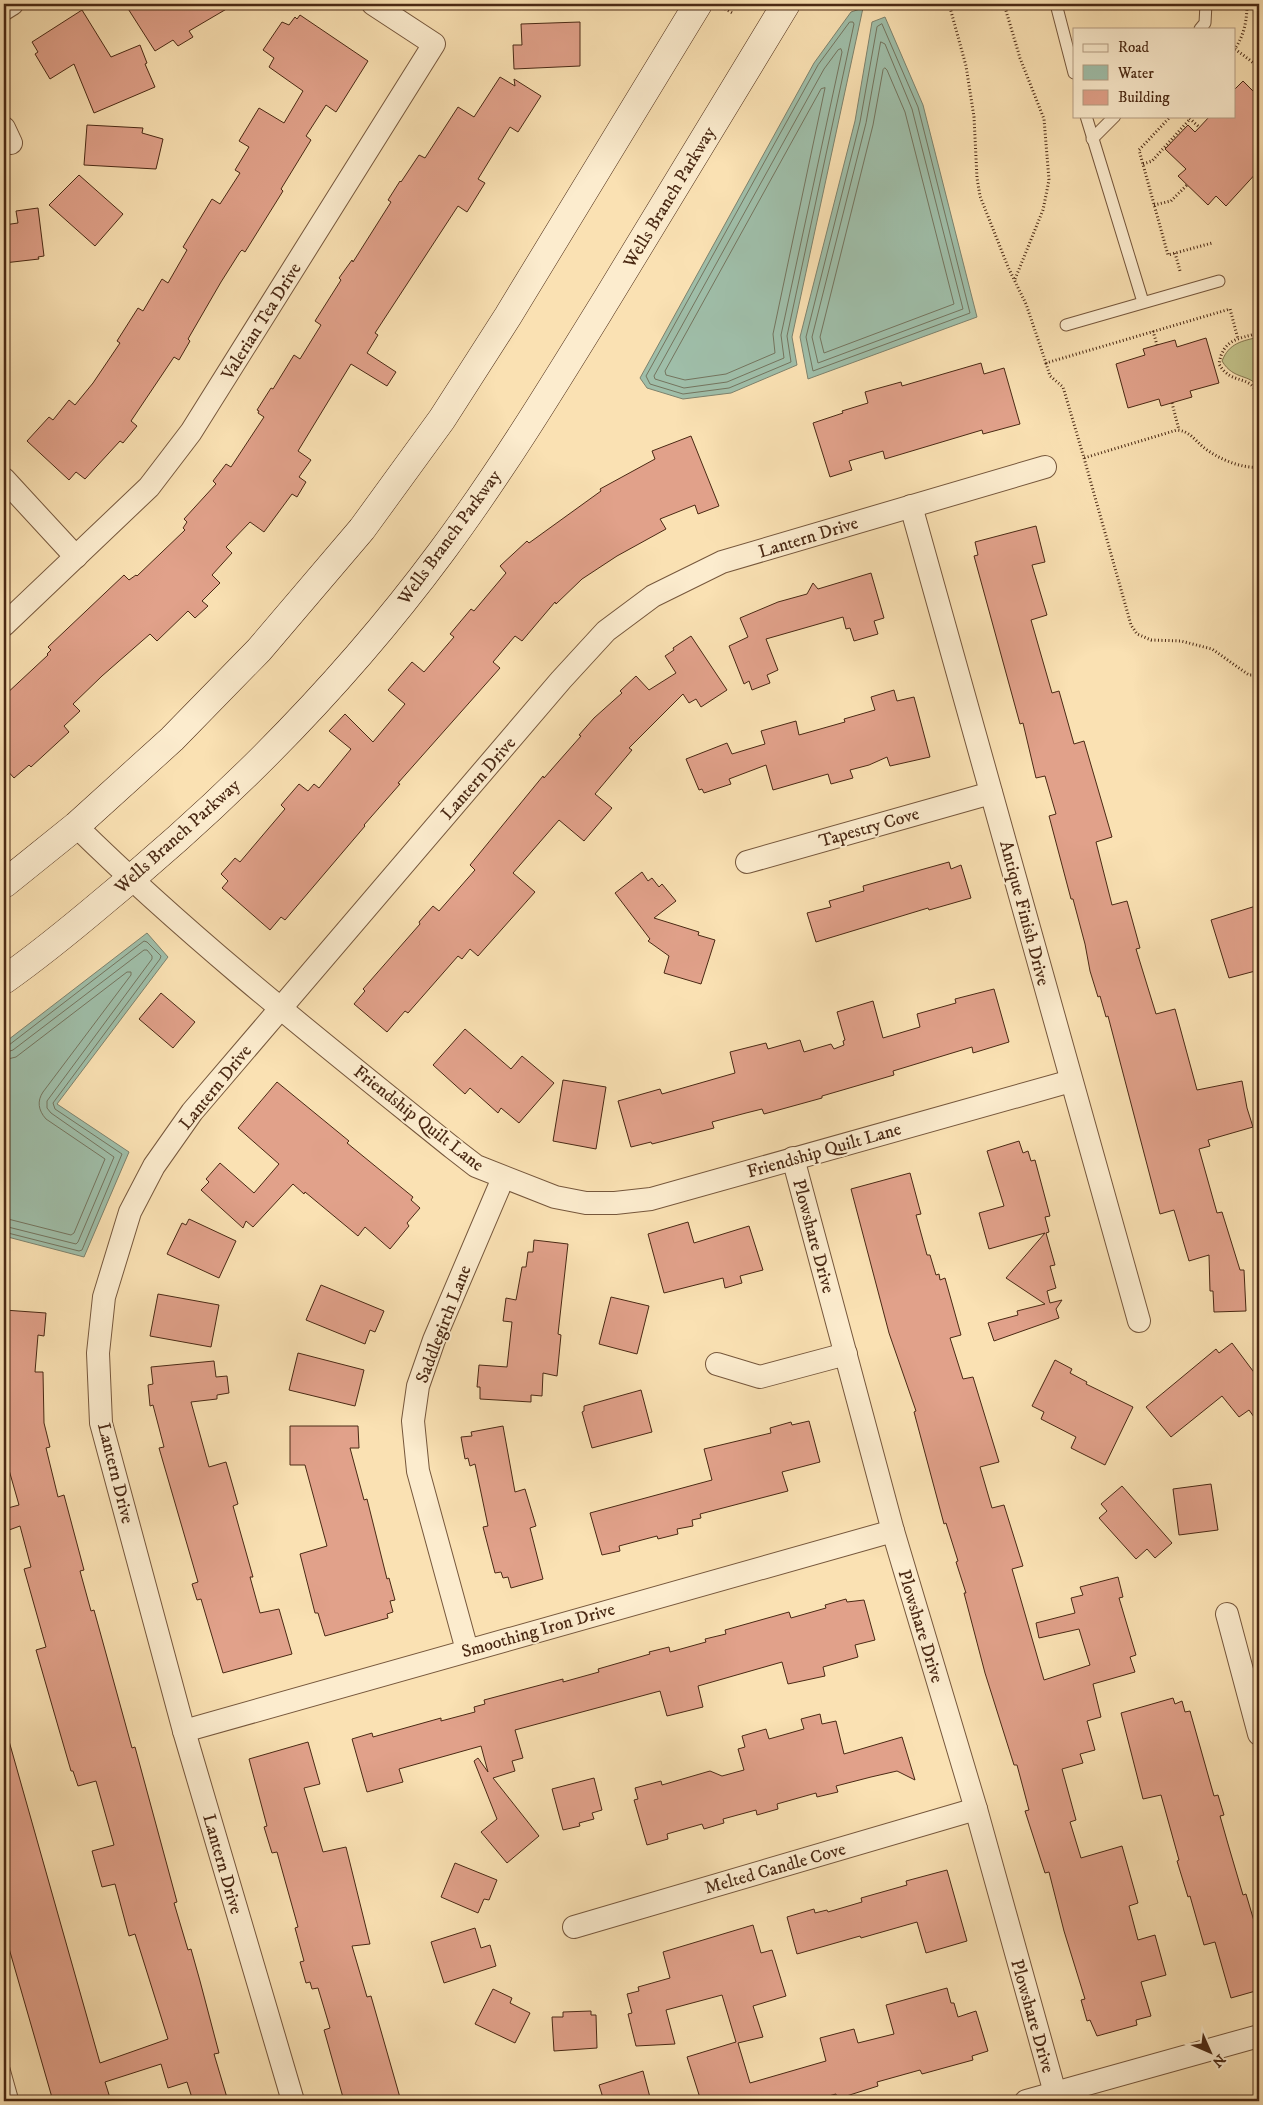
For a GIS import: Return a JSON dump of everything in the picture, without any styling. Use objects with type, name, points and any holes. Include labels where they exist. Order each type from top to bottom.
[{"type":"main road","points":[[4,884],[76,826],[172,740],[259,650],[362,528],[442,418],[508,316],[698,4]]},
{"type":"main road","name":"Wells Branch Parkway","points":[[4,980],[33,959],[130,880],[189,829],[266,755],[366,646],[442,552],[528,427],[786,4]]},
{"type":"street","points":[[4,9],[12,4]]},
{"type":"street","name":"Valerian Tea Drive","points":[[4,625],[148,487],[191,432],[434,44],[373,4]]},
{"type":"street","name":"Lantern Drive","points":[[293,2101],[184,1731],[101,1423],[98,1353],[104,1297],[130,1212],[154,1166],[192,1112],[560,680],[606,631],[653,596],[722,562],[1045,467]]},
{"type":"street","points":[[4,479],[76,556]]},
{"type":"street","name":"Antique Finish Drive","points":[[911,506],[1139,1321]]},
{"type":"street","name":"Tapestry Cove","points":[[747,862],[991,793]]},
{"type":"street","name":"Friendship Quilt Lane","points":[[76,826],[130,880],[280,1008],[476,1166],[555,1197],[586,1203],[615,1204],[651,1199],[1071,1081]]},
{"type":"street","name":"Plowshare Drive","points":[[793,1158],[893,1531],[976,1809],[1055,2093]]},
{"type":"street","name":"Saddlegirth Lane","points":[[467,1650],[418,1471],[413,1421],[418,1386],[434,1340],[503,1178]]},
{"type":"street","points":[[717,1364],[760,1376],[846,1354]]},
{"type":"street","name":"Smoothing Iron Drive","points":[[184,1731],[893,1531]]},
{"type":"street","points":[[1227,1614],[1259,1734]]},
{"type":"street","name":"Melted Candle Cove","points":[[574,1927],[976,1809]]},
{"type":"street","points":[[1026,2101],[1259,2036]]},
{"type":"lane","points":[[1056,4],[1073,69]]},
{"type":"lane","points":[[1201,28],[1205,23],[1206,4]]},
{"type":"lane","points":[[1087,118],[1143,302]]},
{"type":"lane","points":[[1092,139],[1113,118]]},
{"type":"lane","points":[[1066,325],[1219,281]]},
{"type":"lane","points":[[4,2069],[13,2101]]},
{"type":"path","points":[[717,4],[734,14]]},
{"type":"path","points":[[949,4],[966,66],[974,117],[976,178],[980,196],[1008,267],[1015,279],[1043,210],[1049,180],[1044,119],[1020,58],[1004,4]]},
{"type":"path","points":[[1236,48],[1241,40],[1247,20],[1247,4]]},
{"type":"path","points":[[1236,50],[1259,67]]},
{"type":"path","points":[[1169,118],[1139,150],[1168,255],[1212,242]]},
{"type":"path","points":[[1143,164],[1152,161],[1190,120],[1199,127]]},
{"type":"path","points":[[1154,205],[1171,201],[1187,184]]},
{"type":"path","points":[[1175,253],[1180,271]]},
{"type":"path","points":[[1153,331],[1157,345]]},
{"type":"path","points":[[1259,333],[1229,343],[1220,355],[1219,364],[1228,376],[1235,380],[1246,380],[1255,387],[1259,397]]},
{"type":"path","points":[[1046,363],[1050,376],[1062,387],[1131,625],[1137,634],[1151,640],[1181,641],[1212,649],[1249,675],[1259,675]]},
{"type":"path","points":[[1172,403],[1179,430]]},
{"type":"path","points":[[1084,458],[1179,430],[1185,431],[1205,448],[1232,462],[1252,468],[1259,467]]},
{"type":"green space","points":[[1259,337],[1259,388],[1251,380],[1232,372],[1222,361],[1228,350],[1232,347]]},
{"type":"water","points":[[863,8],[792,337],[797,365],[731,393],[683,399],[647,388],[640,378],[814,63],[851,12]]},
{"type":"water","points":[[885,17],[923,105],[977,317],[808,379],[800,337],[855,121],[872,22]]},
{"type":"water","points":[[147,933],[168,957],[57,1104],[129,1152],[84,1257],[4,1236],[4,1043]]},
{"type":"building","points":[[125,4],[235,4],[189,31],[193,37],[178,46],[173,40],[155,51]]},
{"type":"building","points":[[82,10],[111,57],[140,45],[147,63],[145,64],[155,87],[94,113],[74,64],[50,79],[35,54],[38,52],[32,42]]},
{"type":"building","points":[[300,15],[368,61],[336,112],[326,105],[306,136],[311,140],[281,189],[283,191],[245,252],[242,250],[240,252],[221,282],[188,339],[190,341],[179,360],[174,357],[131,421],[137,426],[123,443],[120,441],[85,479],[76,472],[69,480],[27,441],[49,417],[53,420],[69,400],[75,405],[93,383],[120,343],[117,341],[138,308],[143,311],[162,279],[168,283],[187,250],[183,247],[212,199],[220,204],[240,173],[235,170],[249,147],[239,141],[259,108],[284,123],[303,91],[269,67],[274,58],[263,50],[282,22],[289,25],[295,17],[297,19]]},
{"type":"building","points":[[580,22],[580,66],[514,69],[513,45],[522,45],[521,24]]},
{"type":"building","points":[[500,77],[515,86],[514,79],[541,96],[518,132],[510,127],[478,179],[485,183],[467,212],[458,206],[375,333],[378,335],[367,353],[396,372],[387,386],[351,364],[298,451],[311,460],[299,477],[306,482],[297,497],[292,494],[264,532],[250,522],[226,547],[232,553],[212,575],[220,583],[202,601],[208,606],[195,618],[188,611],[157,641],[150,634],[102,676],[73,704],[80,711],[64,726],[69,732],[31,767],[29,765],[14,778],[4,767],[4,696],[48,655],[51,650],[48,647],[124,575],[129,580],[137,576],[185,530],[183,528],[187,522],[184,519],[216,484],[213,481],[226,464],[231,467],[264,417],[257,410],[271,388],[273,389],[294,355],[300,359],[321,325],[315,321],[341,280],[339,278],[352,260],[353,262],[391,202],[388,200],[400,181],[419,155],[425,158],[458,107],[474,117]]},
{"type":"building","points":[[1243,81],[1259,97],[1259,170],[1226,206],[1216,196],[1208,205],[1178,176],[1186,169],[1165,149],[1188,125],[1195,132],[1208,118],[1236,118],[1236,88]]},
{"type":"building","points":[[87,125],[143,128],[142,133],[163,139],[156,169],[84,165]]},
{"type":"building","points":[[79,175],[123,214],[95,246],[49,205]]},
{"type":"building","points":[[38,208],[44,256],[38,257],[39,259],[4,263],[4,225],[18,223],[16,211]]},
{"type":"building","points":[[1206,338],[1219,383],[1190,391],[1192,397],[1161,406],[1159,399],[1128,408],[1116,364],[1145,355],[1143,349],[1175,340],[1177,347]]},
{"type":"building","points":[[981,363],[984,374],[1004,368],[1020,424],[983,434],[982,430],[885,459],[883,451],[849,461],[852,470],[830,477],[813,423],[868,403],[865,392],[901,382],[902,386]]},
{"type":"building","points":[[691,436],[719,506],[698,514],[695,505],[660,519],[666,529],[617,556],[582,579],[556,604],[555,602],[522,641],[515,636],[493,662],[500,668],[398,783],[400,784],[285,920],[281,917],[270,930],[222,888],[228,881],[221,874],[235,858],[240,862],[285,809],[281,805],[299,784],[308,791],[314,784],[319,788],[351,749],[329,731],[345,714],[373,742],[405,704],[388,690],[412,662],[424,672],[454,637],[450,634],[471,609],[474,611],[506,573],[500,566],[527,541],[529,543],[601,491],[600,489],[655,459],[652,451]]},
{"type":"building","points":[[1036,526],[1045,562],[1032,565],[1047,615],[1031,620],[1052,693],[1059,691],[1074,744],[1084,741],[1112,837],[1096,842],[1112,905],[1127,901],[1140,948],[1136,949],[1156,1014],[1175,1009],[1197,1090],[1242,1081],[1253,1127],[1208,1140],[1210,1146],[1199,1149],[1217,1213],[1222,1212],[1240,1270],[1244,1270],[1246,1311],[1214,1312],[1213,1291],[1210,1291],[1209,1255],[1189,1261],[1174,1210],[1160,1214],[1108,1016],[1106,1017],[1090,971],[1085,944],[1049,816],[1056,814],[1045,776],[1036,778],[1023,723],[1020,724],[974,556],[978,555],[975,542]]},
{"type":"building","points":[[871,573],[884,618],[874,621],[878,634],[854,641],[850,628],[846,629],[843,617],[766,639],[778,670],[767,675],[770,683],[752,690],[749,681],[744,684],[729,646],[748,637],[740,618],[778,602],[807,594],[813,583],[818,589]]},
{"type":"building","points":[[691,636],[727,690],[701,707],[696,699],[689,703],[683,694],[629,748],[632,750],[595,794],[612,808],[584,841],[559,820],[513,873],[535,892],[478,956],[470,949],[462,959],[458,956],[408,1013],[405,1011],[387,1032],[354,1004],[365,991],[363,989],[420,924],[419,922],[433,906],[439,911],[475,870],[470,865],[543,776],[544,778],[581,736],[579,735],[594,718],[622,693],[620,691],[636,676],[649,690],[676,673],[665,656]]},
{"type":"building","points":[[894,690],[897,701],[914,697],[930,757],[890,766],[887,757],[869,765],[850,770],[853,778],[831,784],[828,774],[773,790],[766,765],[729,779],[731,784],[704,793],[702,789],[699,790],[686,759],[727,743],[732,754],[765,744],[761,731],[796,721],[799,735],[845,722],[844,719],[875,710],[871,697]]},
{"type":"building","points":[[949,862],[951,869],[961,865],[971,898],[929,910],[928,908],[816,942],[807,913],[831,907],[829,901],[864,891],[863,886]]},
{"type":"building","points":[[642,872],[648,881],[652,878],[659,887],[662,884],[676,901],[654,918],[699,932],[698,935],[715,940],[701,984],[664,973],[669,956],[648,941],[650,939],[615,893]]},
{"type":"building","points":[[1259,905],[1259,970],[1229,978],[1211,920]]},
{"type":"building","points":[[994,989],[1009,1042],[973,1053],[972,1047],[893,1071],[894,1075],[822,1096],[822,1098],[764,1114],[762,1109],[746,1113],[712,1122],[714,1128],[652,1144],[651,1142],[631,1147],[618,1101],[660,1089],[662,1094],[735,1073],[730,1052],[766,1043],[768,1049],[800,1040],[804,1052],[831,1044],[834,1049],[844,1045],[843,1041],[845,1040],[837,1012],[873,1001],[883,1038],[920,1027],[917,1014],[956,1003],[955,999]]},
{"type":"building","points":[[161,993],[195,1022],[173,1048],[139,1019]]},
{"type":"building","points":[[465,1029],[511,1069],[522,1056],[554,1083],[519,1123],[501,1108],[498,1113],[470,1088],[465,1094],[433,1065]]},
{"type":"building","points":[[563,1080],[606,1087],[596,1149],[553,1141]]},
{"type":"building","points":[[277,1082],[413,1197],[411,1200],[420,1208],[407,1223],[409,1226],[390,1249],[365,1227],[358,1236],[293,1184],[253,1227],[246,1221],[243,1228],[201,1190],[209,1182],[206,1179],[220,1163],[254,1193],[279,1164],[238,1128]]},
{"type":"building","points":[[1019,1141],[1023,1153],[1028,1151],[1031,1161],[1035,1160],[1050,1216],[1045,1217],[1049,1232],[1046,1233],[1055,1265],[1050,1266],[1056,1288],[1047,1291],[1050,1303],[1062,1300],[1056,1309],[1059,1318],[994,1341],[988,1323],[1018,1315],[1017,1311],[1045,1304],[1006,1278],[1045,1233],[989,1249],[979,1213],[1004,1206],[987,1151]]},
{"type":"building","points":[[910,1173],[921,1214],[916,1215],[927,1255],[930,1255],[936,1275],[939,1274],[940,1280],[945,1278],[961,1335],[950,1338],[963,1379],[973,1377],[999,1462],[980,1467],[992,1508],[1004,1505],[1023,1566],[1012,1569],[1044,1680],[1090,1665],[1079,1629],[1039,1638],[1036,1623],[1075,1613],[1071,1598],[1083,1595],[1080,1587],[1118,1577],[1123,1597],[1119,1598],[1136,1655],[1130,1657],[1135,1672],[1093,1684],[1101,1717],[1087,1721],[1095,1750],[1080,1754],[1083,1763],[1062,1769],[1076,1820],[1070,1822],[1081,1858],[1122,1846],[1138,1903],[1129,1906],[1138,1940],[1155,1935],[1166,1975],[1141,1982],[1151,2016],[1136,2020],[1137,2025],[1097,2036],[1090,2020],[1087,2021],[1081,2000],[1085,1999],[1064,1931],[1049,1872],[1045,1873],[1025,1811],[1029,1810],[1017,1765],[1014,1765],[985,1673],[964,1593],[966,1593],[956,1562],[958,1561],[946,1523],[944,1524],[914,1412],[916,1411],[889,1333],[851,1189]]},
{"type":"building","points":[[189,1219],[236,1241],[219,1278],[167,1254],[182,1223],[186,1225]]},
{"type":"building","points":[[688,1222],[694,1243],[749,1226],[763,1270],[740,1276],[742,1283],[725,1288],[723,1278],[664,1293],[648,1234]]},
{"type":"building","points":[[534,1240],[568,1244],[558,1334],[561,1335],[557,1376],[543,1373],[542,1396],[531,1395],[531,1402],[480,1399],[480,1387],[477,1387],[479,1365],[507,1367],[512,1322],[503,1321],[506,1298],[516,1300],[522,1267],[526,1267],[528,1252],[533,1252]]},
{"type":"building","points":[[321,1285],[384,1311],[375,1332],[370,1330],[365,1344],[306,1320]]},
{"type":"building","points":[[158,1294],[219,1305],[211,1347],[150,1336]]},
{"type":"building","points":[[611,1297],[649,1306],[637,1354],[599,1344]]},
{"type":"building","points":[[4,1310],[46,1313],[44,1336],[38,1335],[35,1372],[43,1372],[44,1423],[50,1447],[46,1448],[58,1497],[64,1495],[84,1570],[80,1571],[91,1611],[94,1610],[132,1748],[135,1747],[177,1902],[174,1903],[188,1950],[191,1949],[219,2053],[214,2054],[228,2101],[193,2101],[187,2082],[168,2088],[161,2064],[105,2082],[111,2101],[53,2101],[4,1931],[4,1741],[9,1741],[100,2063],[168,2039],[135,1934],[129,1936],[115,1884],[102,1887],[92,1851],[114,1845],[96,1781],[78,1786],[73,1771],[71,1771],[36,1650],[46,1647],[24,1569],[31,1567],[20,1526],[9,1530],[4,1511],[4,1509],[19,1505],[9,1470],[4,1471]]},
{"type":"building","points":[[1232,1343],[1259,1379],[1259,1424],[1249,1410],[1239,1417],[1222,1396],[1171,1437],[1146,1407],[1216,1349],[1219,1353]]},
{"type":"building","points":[[298,1353],[364,1370],[355,1406],[289,1390]]},
{"type":"building","points":[[1055,1360],[1072,1369],[1070,1373],[1087,1382],[1086,1384],[1133,1407],[1105,1465],[1071,1448],[1076,1437],[1041,1419],[1044,1412],[1032,1406]]},
{"type":"building","points":[[214,1361],[216,1377],[227,1376],[229,1393],[217,1395],[217,1399],[191,1402],[209,1467],[226,1462],[238,1504],[233,1506],[253,1577],[250,1577],[260,1613],[279,1609],[292,1654],[223,1673],[201,1599],[197,1600],[192,1584],[198,1582],[159,1448],[164,1447],[153,1405],[150,1406],[148,1385],[153,1384],[151,1367]]},
{"type":"building","points":[[641,1390],[652,1432],[592,1448],[582,1412],[584,1411],[584,1406]]},
{"type":"building","points":[[809,1421],[820,1462],[782,1472],[788,1491],[700,1514],[701,1518],[692,1520],[693,1526],[677,1529],[678,1534],[658,1539],[657,1536],[619,1546],[620,1551],[602,1555],[590,1513],[712,1480],[704,1449],[771,1433],[770,1428],[791,1422],[792,1425]]},
{"type":"building","points":[[290,1426],[358,1426],[359,1448],[350,1448],[364,1500],[367,1499],[387,1579],[389,1578],[395,1600],[390,1601],[393,1612],[387,1614],[388,1618],[325,1636],[318,1613],[315,1613],[300,1554],[327,1546],[305,1465],[290,1465]]},
{"type":"building","points":[[503,1426],[515,1492],[525,1489],[536,1526],[530,1528],[543,1579],[511,1588],[508,1577],[503,1578],[501,1572],[495,1573],[483,1527],[488,1526],[475,1464],[470,1466],[468,1458],[465,1459],[461,1437],[472,1436],[471,1432]]},
{"type":"building","points":[[1211,1484],[1218,1530],[1179,1535],[1173,1489]]},
{"type":"building","points":[[1122,1486],[1172,1543],[1155,1558],[1147,1549],[1136,1559],[1099,1518],[1107,1511],[1101,1504]]},
{"type":"building","points":[[846,1599],[847,1602],[864,1600],[875,1640],[855,1645],[858,1657],[823,1667],[825,1676],[788,1684],[782,1662],[698,1686],[703,1707],[667,1716],[660,1691],[515,1730],[523,1758],[512,1761],[515,1771],[493,1778],[539,1836],[507,1863],[481,1832],[497,1819],[474,1761],[478,1758],[488,1772],[481,1746],[399,1769],[403,1782],[367,1792],[352,1739],[372,1733],[373,1737],[441,1718],[441,1721],[475,1712],[474,1707],[485,1704],[484,1700],[563,1679],[563,1682],[599,1672],[598,1669],[650,1654],[649,1652],[669,1647],[670,1652],[706,1642],[705,1639],[726,1634],[725,1630],[789,1612],[791,1618],[826,1608],[825,1605]]},
{"type":"building","points":[[1173,1698],[1175,1704],[1182,1701],[1185,1712],[1190,1711],[1214,1796],[1218,1795],[1224,1815],[1220,1816],[1243,1895],[1246,1894],[1259,1938],[1259,1990],[1231,1998],[1215,1942],[1204,1945],[1190,1896],[1188,1897],[1177,1861],[1179,1860],[1161,1795],[1143,1799],[1121,1713]]},
{"type":"building","points":[[820,1714],[822,1724],[836,1721],[844,1754],[902,1737],[915,1780],[897,1771],[871,1777],[836,1786],[838,1792],[817,1797],[816,1793],[777,1804],[778,1809],[757,1815],[756,1810],[723,1819],[724,1823],[704,1829],[702,1824],[667,1834],[668,1839],[647,1845],[634,1800],[638,1799],[635,1788],[661,1781],[662,1785],[710,1771],[722,1776],[744,1770],[738,1749],[745,1747],[742,1736],[766,1729],[769,1739],[804,1729],[801,1719]]},
{"type":"building","points":[[308,1742],[320,1784],[304,1788],[323,1852],[346,1847],[370,1944],[352,1946],[367,1997],[371,1996],[401,2101],[344,2101],[324,2030],[330,2028],[318,1988],[312,1989],[310,1982],[306,1983],[300,1962],[304,1961],[295,1928],[298,1927],[277,1852],[272,1853],[264,1827],[267,1826],[249,1759]]},
{"type":"building","points":[[594,1778],[602,1810],[592,1813],[594,1819],[579,1823],[580,1826],[563,1830],[552,1789]]},
{"type":"building","points":[[455,1863],[497,1880],[489,1900],[484,1899],[478,1913],[441,1897]]},
{"type":"building","points":[[947,1870],[967,1941],[926,1953],[917,1922],[797,1954],[787,1917],[814,1909],[815,1913],[827,1910],[828,1912],[862,1902],[861,1898],[907,1885],[906,1881]]},
{"type":"building","points":[[753,1925],[761,1953],[772,1950],[786,1996],[753,2006],[763,2037],[738,2043],[750,2083],[826,2061],[820,2038],[854,2029],[858,2043],[894,2034],[886,2005],[947,1988],[951,2003],[954,2003],[958,2017],[976,2011],[988,2051],[972,2056],[973,2060],[922,2074],[920,2070],[877,2082],[878,2086],[837,2099],[836,2094],[810,2101],[701,2101],[687,2057],[736,2042],[722,1995],[666,2010],[675,2044],[636,2046],[628,2014],[632,2013],[627,1994],[639,1991],[638,1987],[670,1978],[663,1952]]},
{"type":"building","points":[[475,1928],[481,1948],[490,1945],[496,1966],[444,1983],[431,1942]]},
{"type":"building","points":[[493,1989],[512,1998],[510,2003],[530,2013],[515,2043],[475,2024]]},
{"type":"building","points":[[591,2011],[591,2015],[596,2015],[597,2048],[554,2051],[552,2017],[563,2017],[563,2012]]},
{"type":"building","points":[[643,2071],[651,2101],[604,2101],[599,2085]]}]
